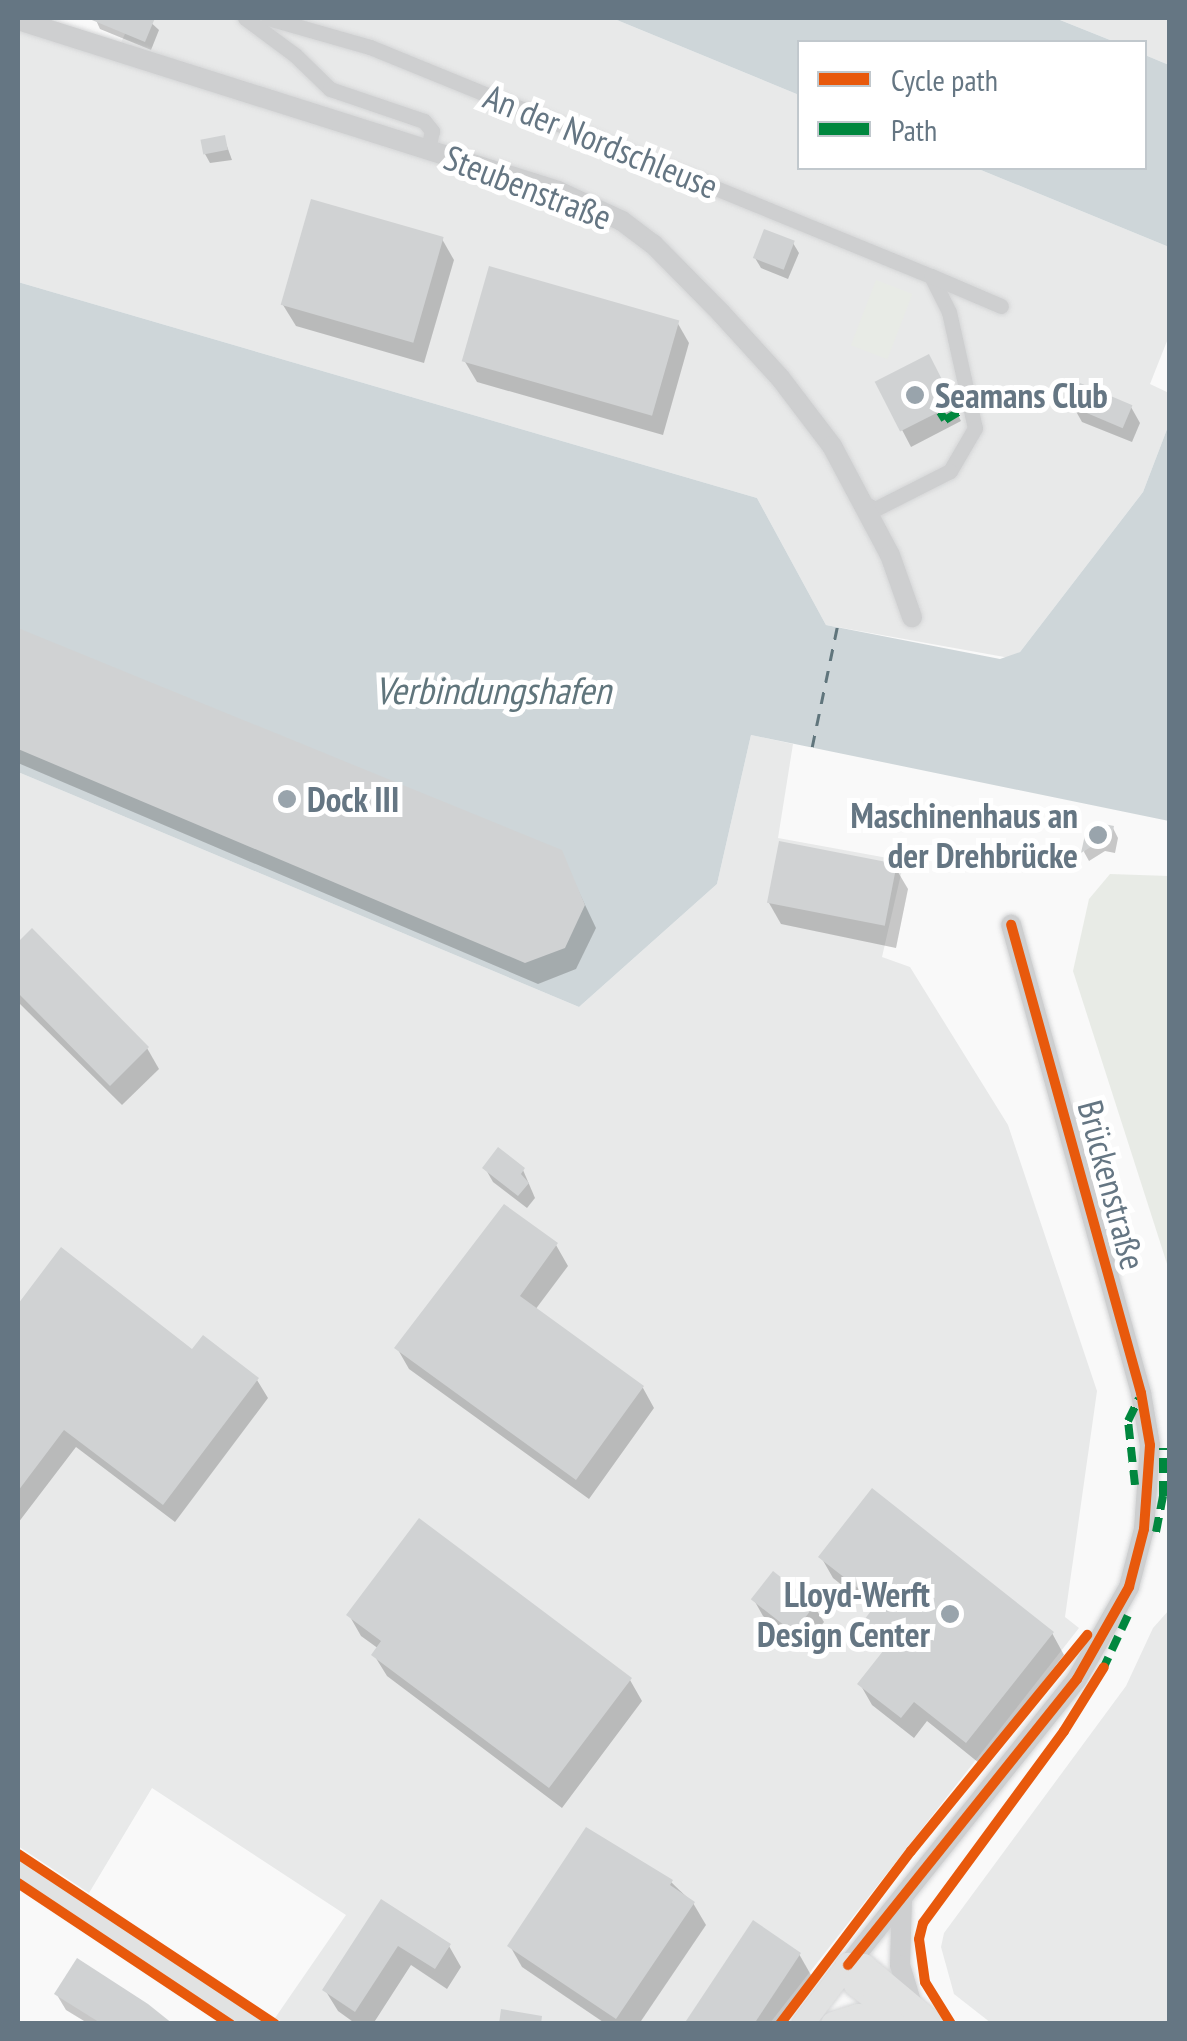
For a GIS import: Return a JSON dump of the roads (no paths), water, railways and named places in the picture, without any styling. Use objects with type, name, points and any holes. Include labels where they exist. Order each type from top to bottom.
[{"type":"main road","points":[[18,1870],[250,2024]]},
{"type":"main road","points":[[848,1965],[863,1966],[914,2018]]},
{"type":"main road","name":"Brückenstraße","points":[[803,2024],[848,1965]]},
{"type":"main road","points":[[833,2024],[858,2016],[914,2018]]},
{"type":"street","name":"An der Nordschleuse","points":[[245,18],[295,54],[330,89],[424,121],[432,131],[428,149]]},
{"type":"street","name":"An der Nordschleuse","points":[[268,18],[370,47],[1001,306]]},
{"type":"street","name":"Steubenstraße","points":[[18,20],[591,204],[652,244],[780,379],[832,446],[890,556],[912,618]]},
{"type":"street","points":[[864,503],[876,509],[950,471],[962,458],[975,428],[949,312],[931,276]]},
{"type":"street","name":"Brückenstraße","points":[[848,1965],[1097,1648],[1128,1588],[1150,1494],[1150,1446],[1142,1393],[1011,924]]},
{"type":"street","points":[[902,1898],[900,1965],[914,2018]]},
{"type":"water","points":[[612,18],[1055,18],[1110,40],[797,40],[797,94]]},
{"type":"water","points":[[1147,56],[1169,65],[1169,247],[981,170],[1147,170]]},
{"type":"water","name":"Verbindungshafen","points":[[18,282],[757,498],[826,625],[1000,659],[1020,652],[1143,492],[1169,424],[1169,821],[751,735],[717,884],[579,1007],[18,772]]},
{"type":"place","name":"Seamans Club","points":[[915,395]]},
{"type":"place","name":"Dock III","points":[[287,799]]},
{"type":"place","name":"Maschinenhaus an der Drehbrücke","points":[[1098,835]]},
{"type":"place","name":"Lloyd-Werft Design Center","points":[[950,1614]]}]
